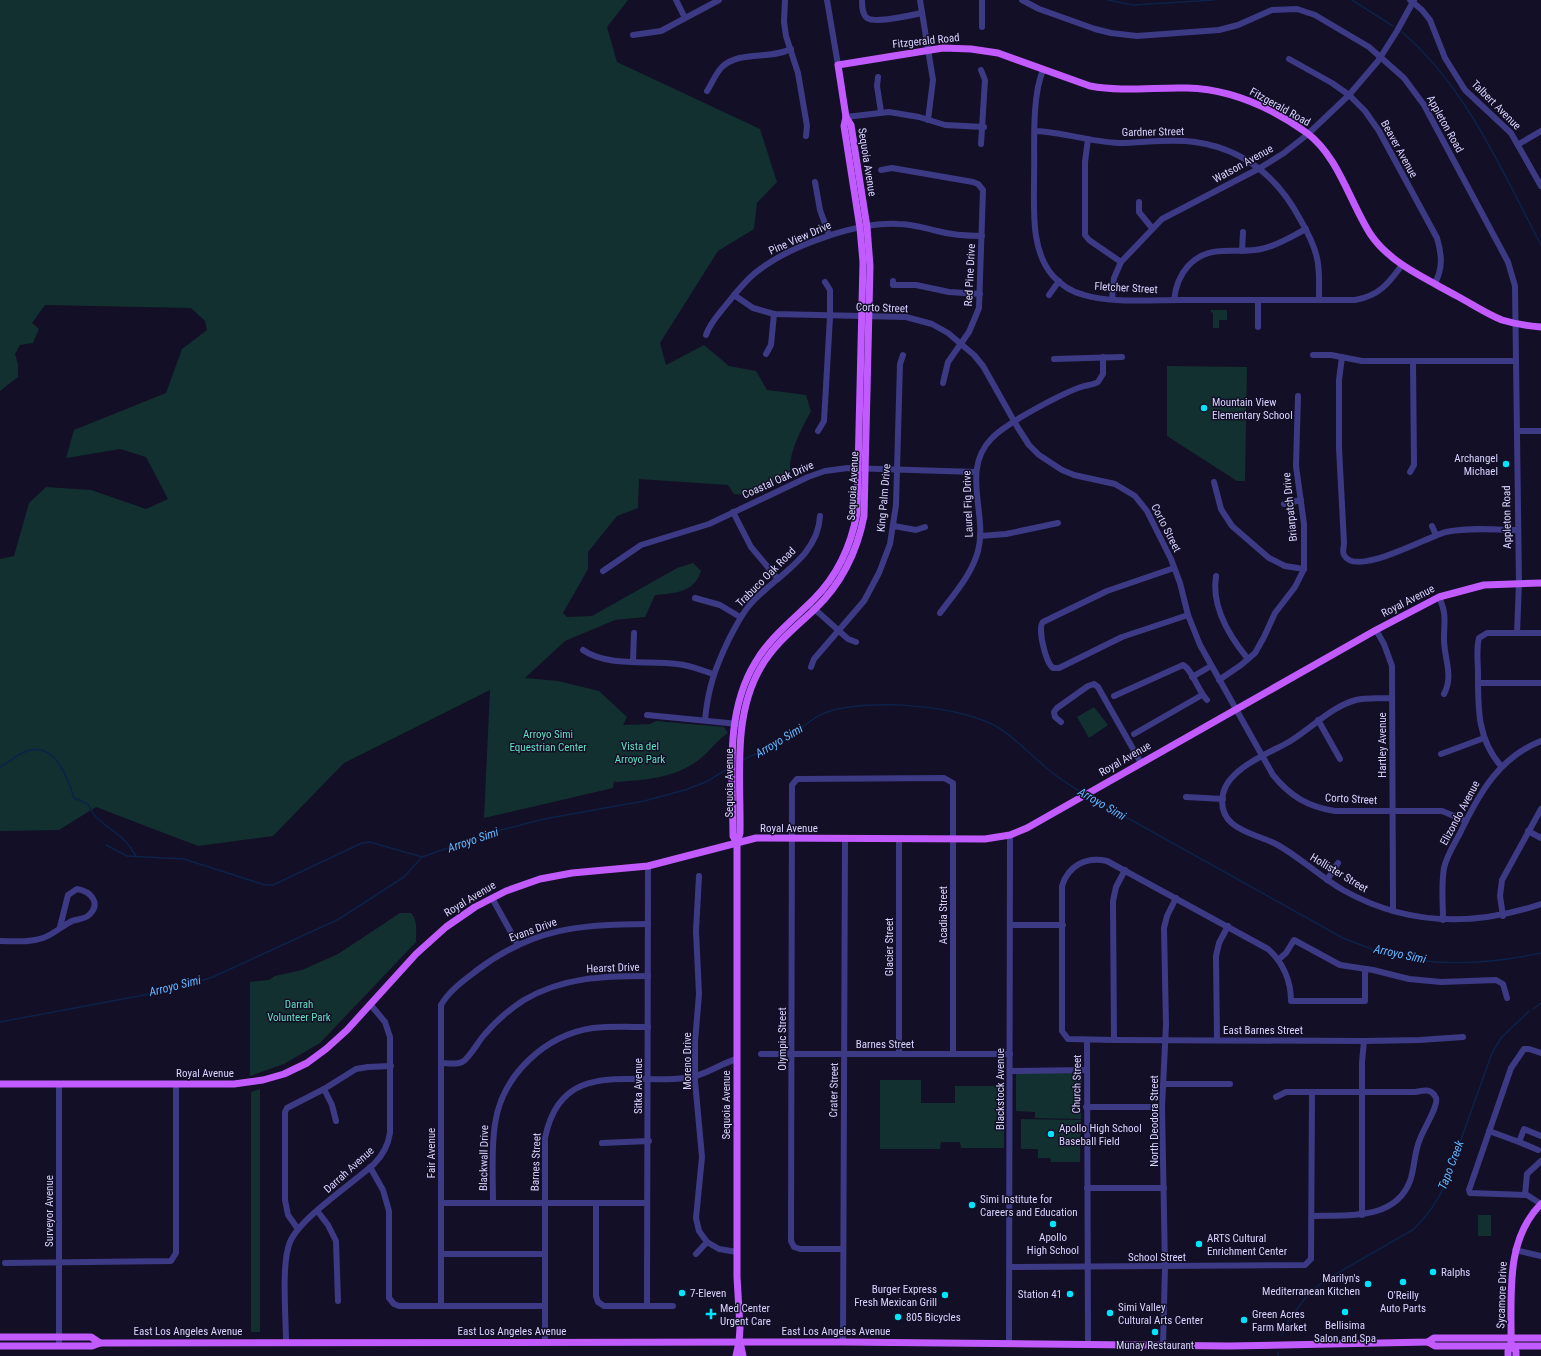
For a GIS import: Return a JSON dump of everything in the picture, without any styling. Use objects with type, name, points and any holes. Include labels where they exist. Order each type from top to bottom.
[{"type":"main road","name":"Fitzgerald Road","points":[[838,65],[929,50],[957,48],[984,50],[1090,86],[1106,89],[1132,90],[1186,88],[1220,92],[1241,97],[1258,105],[1308,134],[1330,160],[1372,236],[1385,252],[1402,265],[1491,315],[1516,324],[1541,327]]},
{"type":"main road","name":"Sequoia Avenue","points":[[737,843],[733,836],[733,744],[747,698],[761,667],[784,637],[812,606],[836,585],[855,550],[864,516],[863,469],[866,317],[870,266],[863,228],[850,125],[846,118],[838,65]]},
{"type":"main road","name":"Royal Avenue","points":[[0,1084],[245,1083],[284,1074],[307,1063],[326,1049],[347,1030],[432,939],[460,917],[492,898],[523,884],[557,875],[648,866],[756,838],[845,840],[985,839],[1010,835],[1020,832],[1376,630],[1438,597],[1484,584],[1541,583]]},
{"type":"main road","name":"Sequoia Avenue","points":[[736,1356],[739,1342],[737,1252],[737,843],[740,833],[741,739],[738,724]]},
{"type":"main road","name":"Sycamore Drive","points":[[1508,1356],[1511,1342],[1512,1276],[1516,1250],[1528,1220],[1541,1204]]},
{"type":"main road","name":"East Los Angeles Avenue","points":[[0,1337],[91,1338],[100,1343]]},
{"type":"main road","name":"East Los Angeles Avenue","points":[[0,1346],[92,1346],[100,1343],[286,1342],[843,1342],[1257,1346],[1428,1342],[1435,1346],[1511,1342],[1541,1338]]},
{"type":"main road","name":"Sequoia Avenue","points":[[739,1342],[743,1356]]},
{"type":"main road","name":"Sycamore Drive","points":[[1511,1342],[1516,1351],[1516,1356]]},
{"type":"main road","name":"East Los Angeles Avenue","points":[[1511,1342],[1541,1346]]},
{"type":"street","points":[[676,0],[686,18]]},
{"type":"street","points":[[633,36],[661,31],[718,0]]},
{"type":"street","points":[[785,0],[784,22],[798,73],[807,126],[806,136]]},
{"type":"street","name":"Sequoia Avenue","points":[[827,0],[838,65]]},
{"type":"street","points":[[862,0],[864,14],[868,18],[876,20],[922,13]]},
{"type":"street","points":[[920,0],[929,50],[933,88],[928,120]]},
{"type":"street","points":[[982,0],[982,27]]},
{"type":"street","name":"Appleton Road","points":[[1022,0],[1040,9],[1095,29],[1111,33],[1137,36],[1219,30],[1238,25],[1272,10],[1297,9],[1315,15],[1359,40],[1381,56],[1404,78],[1424,105],[1508,262],[1515,286],[1517,530],[1519,583],[1516,633]]},
{"type":"street","name":"Watson Avenue","points":[[1112,299],[1114,278],[1121,262],[1152,228],[1171,213],[1260,168],[1308,134],[1349,95],[1381,56],[1412,1]]},
{"type":"street","name":"Talbert Avenue","points":[[1412,1],[1430,20],[1445,58],[1465,90],[1477,103],[1504,124],[1519,144],[1541,186]]},
{"type":"street","points":[[707,91],[717,74],[728,63],[746,56],[775,55],[791,49]]},
{"type":"street","name":"Beaver Avenue","points":[[1289,59],[1332,83],[1349,95],[1379,131],[1437,238],[1442,261],[1440,272],[1435,284]]},
{"type":"street","points":[[981,70],[985,80],[984,127],[981,144]]},
{"type":"street","name":"Fletcher Street","points":[[1043,70],[1037,89],[1035,131],[1034,190],[1037,243],[1044,263],[1059,281],[1071,290],[1083,295],[1112,299],[1355,300],[1371,296],[1386,286],[1402,265]]},
{"type":"street","points":[[878,77],[877,86],[881,112]]},
{"type":"street","points":[[846,118],[881,112],[945,124],[984,127]]},
{"type":"street","name":"Gardner Street","points":[[1035,131],[1060,133],[1118,143],[1170,140],[1196,142],[1230,152],[1260,168],[1283,190],[1313,244],[1318,259],[1319,300]]},
{"type":"street","points":[[1519,144],[1541,131]]},
{"type":"street","points":[[1088,139],[1085,162],[1085,235],[1089,240],[1121,262]]},
{"type":"street","name":"Red Pine Drive","points":[[880,170],[892,168],[978,184],[983,193],[979,308],[975,321],[948,362],[943,383]]},
{"type":"street","points":[[815,182],[820,210],[829,235]]},
{"type":"street","points":[[1139,202],[1139,212],[1152,228]]},
{"type":"street","name":"Pine View Drive","points":[[706,335],[710,324],[751,276],[768,263],[829,235],[863,228],[903,224],[916,225],[951,234],[982,236]]},
{"type":"street","points":[[1174,300],[1179,278],[1186,267],[1194,259],[1214,252],[1252,251],[1272,246],[1306,229]]},
{"type":"street","points":[[1242,251],[1243,232]]},
{"type":"street","points":[[893,281],[893,285],[916,285],[949,292],[980,294]]},
{"type":"street","points":[[1049,295],[1059,281]]},
{"type":"street","points":[[818,431],[824,421],[830,317],[830,290],[825,282]]},
{"type":"street","name":"Corto Street","points":[[734,295],[753,308],[774,314],[830,317],[906,318],[922,320],[940,328],[974,355],[983,366],[1029,445],[1051,464],[1074,475],[1115,484],[1135,496],[1146,511],[1174,568],[1188,615],[1200,645],[1273,775],[1283,787],[1295,797],[1310,805],[1335,811],[1442,811],[1466,821]]},
{"type":"street","points":[[1258,300],[1258,327]]},
{"type":"street","points":[[766,354],[772,345],[774,314]]},
{"type":"street","name":"King Palm Drive","points":[[811,667],[814,659],[864,601],[885,558],[894,526],[898,469],[900,364],[903,355]]},
{"type":"street","points":[[1313,355],[1342,357],[1362,361],[1516,361]]},
{"type":"street","name":"Laurel Fig Drive","points":[[940,613],[973,565],[978,550],[980,536],[976,472],[980,456],[985,446],[992,437],[1015,422],[1068,392],[1098,382],[1103,374],[1103,357]]},
{"type":"street","points":[[1054,359],[1122,357]]},
{"type":"street","points":[[1342,357],[1339,380],[1338,448],[1344,555],[1353,561],[1387,557],[1436,535],[1459,530],[1517,530]]},
{"type":"street","points":[[1410,472],[1414,465],[1413,361]]},
{"type":"street","name":"Briarpatch Drive","points":[[1219,680],[1248,659],[1261,644],[1275,613],[1295,588],[1304,569],[1304,524],[1296,466],[1298,396]]},
{"type":"street","points":[[1517,431],[1541,431]]},
{"type":"street","name":"Coastal Oak Drive","points":[[603,571],[641,545],[700,527],[816,474],[838,468],[976,472]]},
{"type":"street","points":[[1214,482],[1221,509],[1232,526],[1269,558],[1285,566],[1304,569]]},
{"type":"street","points":[[1284,504],[1301,500]]},
{"type":"street","points":[[733,512],[751,547],[778,579]]},
{"type":"street","name":"Trabuco Oak Road","points":[[705,720],[713,674],[740,617],[755,599],[802,556],[815,535],[819,525],[820,516]]},
{"type":"street","points":[[980,536],[1006,534],[1058,523]]},
{"type":"street","points":[[894,526],[916,530],[925,527]]},
{"type":"street","points":[[1432,526],[1436,535]]},
{"type":"street","points":[[1174,568],[1107,591],[1041,625],[1040,630],[1048,663],[1052,668],[1059,668],[1122,637],[1188,615]]},
{"type":"street","points":[[1216,576],[1214,588],[1221,616],[1234,640],[1248,659]]},
{"type":"street","points":[[1438,597],[1445,614],[1444,640],[1448,662],[1448,686],[1444,694]]},
{"type":"street","points":[[695,598],[720,606],[740,617]]},
{"type":"street","points":[[812,606],[838,631],[848,639],[856,642]]},
{"type":"street","name":"Hartley Avenue","points":[[1376,630],[1384,644],[1392,666],[1392,911]]},
{"type":"street","points":[[633,661],[634,633]]},
{"type":"street","points":[[1502,766],[1492,754],[1484,738],[1479,718],[1479,638],[1487,633],[1541,633]]},
{"type":"street","points":[[583,650],[589,654],[608,659],[678,664],[713,674]]},
{"type":"street","points":[[1114,696],[1183,664],[1205,698],[1134,734]]},
{"type":"street","points":[[1192,677],[1211,666]]},
{"type":"street","points":[[1478,683],[1541,683]]},
{"type":"street","points":[[1061,722],[1055,717],[1054,712],[1057,708],[1088,686],[1094,684],[1102,693],[1141,763]]},
{"type":"street","points":[[1186,797],[1223,799],[1225,787],[1232,776],[1296,738],[1318,720],[1355,700],[1392,698]]},
{"type":"street","points":[[647,714],[738,724]]},
{"type":"street","points":[[1318,720],[1340,759]]},
{"type":"street","points":[[1441,754],[1484,738]]},
{"type":"street","name":"Elizondo Avenue","points":[[1443,920],[1445,868],[1466,821],[1483,789],[1502,766],[1518,753],[1541,741]]},
{"type":"street","name":"Acadia Street","points":[[794,782],[797,779],[948,779],[953,783],[953,1054]]},
{"type":"street","name":"Olympic Street","points":[[794,782],[792,839],[791,1241],[794,1247],[800,1249],[842,1249]]},
{"type":"street","name":"Hollister Street","points":[[1223,799],[1226,815],[1236,827],[1277,845],[1327,880],[1359,898],[1392,911],[1443,920],[1474,920],[1503,916],[1541,904]]},
{"type":"street","points":[[1503,916],[1500,896],[1502,880],[1541,809]]},
{"type":"street","points":[[1528,831],[1541,838]]},
{"type":"street","name":"Blackstock Avenue","points":[[1009,1343],[1010,835]]},
{"type":"street","name":"Glacier Street","points":[[898,839],[898,1054]]},
{"type":"street","name":"Crater Street","points":[[843,1342],[842,1249],[845,840]]},
{"type":"street","points":[[1010,925],[1063,925],[1062,886],[1066,876],[1075,866],[1085,861],[1098,859],[1107,861],[1125,870],[1261,945],[1279,960],[1290,987],[1291,1001],[1365,1001],[1365,970]]},
{"type":"street","points":[[1327,880],[1338,863]]},
{"type":"street","name":"Sitka Avenue","points":[[647,1306],[647,1203],[649,1141],[648,866]]},
{"type":"street","points":[[1114,1040],[1113,901],[1116,888],[1125,870]]},
{"type":"street","name":"Moreno Drive","points":[[699,876],[696,931],[699,994],[695,1042],[702,1157],[696,1218],[699,1231],[707,1242]]},
{"type":"street","points":[[0,941],[35,940],[52,934],[60,927],[86,917],[91,913],[94,904],[90,893],[77,889],[68,895],[60,927]]},
{"type":"street","points":[[492,898],[518,945]]},
{"type":"street","name":"North Deodora Street","points":[[1163,1346],[1165,1267],[1162,1107],[1164,1084],[1164,928],[1167,916],[1176,898]]},
{"type":"street","name":"Evans Drive","points":[[443,1001],[470,975],[490,960],[518,945],[547,933],[576,927],[603,924],[648,924]]},
{"type":"street","name":"East Barnes Street","points":[[1063,925],[1062,1031],[1064,1036],[1071,1039],[1364,1041],[1420,1040],[1463,1037]]},
{"type":"street","points":[[1217,1040],[1216,956],[1219,943],[1228,926]]},
{"type":"street","points":[[1279,960],[1286,953],[1294,940],[1337,964],[1409,980],[1441,982],[1496,980],[1503,984],[1507,998]]},
{"type":"street","name":"Hearst Drive","points":[[441,1063],[458,1063],[464,1061],[485,1034],[503,1016],[524,1000],[547,989],[569,981],[591,977],[648,976]]},
{"type":"street","name":"Fair Avenue","points":[[441,1306],[440,1009],[443,1001]]},
{"type":"street","name":"Darrah Avenue","points":[[286,1342],[286,1259],[290,1241],[298,1229],[380,1158],[389,1142],[391,1046],[388,1029],[383,1019],[370,1004]]},
{"type":"street","name":"Blackwall Drive","points":[[494,1203],[493,1136],[495,1122],[503,1096],[518,1072],[538,1052],[550,1044],[578,1032],[608,1027],[648,1027]]},
{"type":"street","name":"Church Street","points":[[1087,1040],[1086,1107],[1088,1344]]},
{"type":"street","points":[[1362,1215],[1362,1092],[1364,1041]]},
{"type":"street","points":[[1541,1053],[1529,1048],[1524,1049],[1511,1068],[1469,1190],[1470,1193],[1525,1195],[1541,1204]]},
{"type":"street","name":"Barnes Street","points":[[761,1054],[1010,1054]]},
{"type":"street","name":"Barnes Street","points":[[545,1342],[545,1138],[551,1117],[563,1099],[580,1086],[601,1079],[677,1079],[696,1076],[737,1058]]},
{"type":"street","points":[[298,1229],[288,1215],[285,1200],[285,1112],[290,1106],[324,1089],[356,1069],[368,1066],[391,1066]]},
{"type":"street","points":[[1010,1071],[1087,1070]]},
{"type":"street","name":"Surveyor Avenue","points":[[58,1084],[60,1262],[59,1346]]},
{"type":"street","points":[[5,1263],[171,1261],[176,1253],[176,1084]]},
{"type":"street","points":[[1164,1084],[1230,1084]]},
{"type":"street","points":[[324,1089],[332,1105],[336,1121]]},
{"type":"street","points":[[1276,1097],[1286,1092],[1312,1092],[1362,1092],[1415,1092],[1426,1090],[1435,1096],[1437,1102],[1436,1108],[1430,1115],[1419,1141],[1412,1175],[1406,1189],[1397,1199],[1386,1207],[1374,1213],[1362,1215],[1312,1216],[1312,1092]]},
{"type":"street","points":[[1086,1107],[1162,1107]]},
{"type":"street","points":[[1519,1142],[1524,1129],[1541,1136]]},
{"type":"street","points":[[1490,1131],[1540,1149]]},
{"type":"street","points":[[602,1142],[649,1141]]},
{"type":"street","points":[[1525,1195],[1526,1174],[1541,1161]]},
{"type":"street","points":[[370,1168],[383,1190],[389,1211],[389,1298],[394,1304],[399,1306],[545,1306]]},
{"type":"street","points":[[1087,1188],[1164,1188]]},
{"type":"street","points":[[441,1203],[647,1203]]},
{"type":"street","points":[[596,1203],[596,1299],[604,1306],[673,1306]]},
{"type":"street","points":[[318,1212],[328,1225],[336,1241],[338,1302]]},
{"type":"street","name":"School Street","points":[[1010,1267],[1304,1266],[1309,1263],[1312,1258],[1312,1216]]},
{"type":"street","points":[[696,1254],[707,1242],[719,1249],[737,1252]]},
{"type":"street","points":[[1516,1250],[1541,1256]]},
{"type":"street","points":[[441,1254],[545,1254]]},
{"type":"green space","points":[[0,0],[628,0],[607,27],[617,62],[760,129],[777,182],[757,203],[754,229],[718,251],[660,343],[666,365],[704,345],[729,366],[756,371],[767,390],[806,395],[811,411],[793,451],[790,467],[791,474],[744,495],[734,494],[728,485],[639,479],[638,508],[617,516],[588,552],[588,569],[563,613],[567,617],[592,616],[677,568],[693,563],[701,571],[698,578],[689,588],[670,594],[655,595],[645,617],[615,620],[565,641],[525,678],[558,681],[599,691],[627,717],[623,725],[650,724],[656,721],[724,727],[728,733],[692,765],[671,774],[650,779],[614,781],[613,788],[484,818],[490,690],[344,763],[273,836],[198,846],[96,807],[59,830],[0,831],[0,559],[14,556],[29,503],[46,487],[91,490],[146,509],[168,499],[146,457],[120,449],[66,458],[74,430],[166,393],[182,349],[207,330],[205,321],[191,308],[45,305],[32,323],[39,329],[33,343],[20,345],[15,354],[18,364],[18,377],[0,391]]},
{"type":"green space","points":[[1211,310],[1227,310],[1227,320],[1219,320],[1219,328],[1213,328],[1213,313]]},
{"type":"green space","points":[[1167,366],[1247,367],[1245,481],[1237,481],[1167,436]]},
{"type":"green space","points":[[1094,707],[1108,725],[1089,738],[1077,717]]},
{"type":"green space","name":"Darrah Volunteer Park","points":[[400,913],[411,913],[415,919],[416,942],[320,1043],[284,1064],[250,1076],[250,982],[269,980],[275,976],[302,970],[338,954]]},
{"type":"green space","points":[[1016,1073],[1082,1073],[1081,1119],[1035,1118],[1035,1112],[1016,1111]]},
{"type":"green space","points":[[880,1080],[921,1080],[921,1103],[955,1103],[955,1086],[1004,1086],[1004,1148],[961,1148],[960,1142],[941,1142],[940,1149],[880,1149]]},
{"type":"green space","points":[[260,1089],[260,1332],[251,1332],[251,1092]]},
{"type":"green space","name":"Apollo High School Baseball Field","points":[[1021,1119],[1081,1120],[1080,1162],[1051,1162],[1050,1158],[1038,1158],[1038,1149],[1021,1149]]},
{"type":"green space","points":[[1478,1215],[1491,1215],[1491,1236],[1478,1236]]},
{"type":"waterway","points":[[1108,0],[1133,5],[1214,0]]},
{"type":"waterway","points":[[1352,0],[1393,26]]},
{"type":"waterway","points":[[1402,32],[1425,54],[1446,78],[1464,104],[1497,160],[1541,245]]},
{"type":"waterway","name":"Arroyo Simi","points":[[743,760],[781,742],[816,717],[827,712],[866,705],[914,706],[962,714],[982,720],[999,728],[1052,773],[1083,793]]},
{"type":"waterway","points":[[0,767],[26,751],[39,750],[47,753],[54,758],[65,773],[74,798],[88,804],[96,817],[122,838],[136,856]]},
{"type":"waterway","name":"Arroyo Simi","points":[[0,1022],[171,990],[213,977],[339,919],[404,877],[422,857],[497,831],[544,819],[644,801],[685,790],[706,782],[729,768]]},
{"type":"waterway","name":"Arroyo Simi","points":[[1088,796],[1343,938],[1383,953],[1422,961],[1462,963],[1502,960],[1541,953]]},
{"type":"waterway","points":[[106,845],[127,856],[184,859],[265,885],[273,885],[362,843],[370,842],[422,857]]},
{"type":"waterway","name":"Tapo Creek","points":[[1533,1009],[1541,1003]]},
{"type":"waterway","name":"Tapo Creek","points":[[1282,1335],[1290,1318],[1310,1292],[1324,1281],[1414,1229],[1427,1214],[1438,1199],[1444,1187],[1492,1053],[1501,1038],[1529,1011]]},
{"type":"place","name":"Mountain View Elementary School","points":[[1204,408]]},
{"type":"place","name":"Archangel Michael","points":[[1506,464]]},
{"type":"place","name":"Apollo High School Baseball Field","points":[[1051,1134]]},
{"type":"place","name":"Simi Institute for Careers and Education","points":[[972,1205]]},
{"type":"place","name":"Apollo High School","points":[[1053,1224]]},
{"type":"place","name":"ARTS Cultural Enrichment Center","points":[[1199,1244]]},
{"type":"place","name":"Ralphs","points":[[1433,1272]]},
{"type":"place","name":"O'Reilly Auto Parts","points":[[1403,1282]]},
{"type":"place","name":"Marilyn's Mediterranean Kitchen","points":[[1368,1284]]},
{"type":"place","name":"7-Eleven","points":[[682,1293]]},
{"type":"place","name":"Station 41","points":[[1070,1294]]},
{"type":"place","name":"Burger Express Fresh Mexican Grill","points":[[945,1295]]},
{"type":"place","name":"Bellisima Salon and Spa","points":[[1345,1312]]},
{"type":"place","name":"Simi Valley Cultural Arts Center","points":[[1110,1313]]},
{"type":"place","name":"Med Center Urgent Care","points":[[711,1314]]},
{"type":"place","name":"805 Bicycles","points":[[898,1317]]},
{"type":"place","name":"Green Acres Farm Market","points":[[1244,1320]]},
{"type":"place","name":"Munay Restaurant","points":[[1155,1332]]},
{"type":"park label","name":"Arroyo Simi Equestrian Center","points":[[548,740]]},
{"type":"park label","name":"Vista del Arroyo Park","points":[[640,752]]}]
